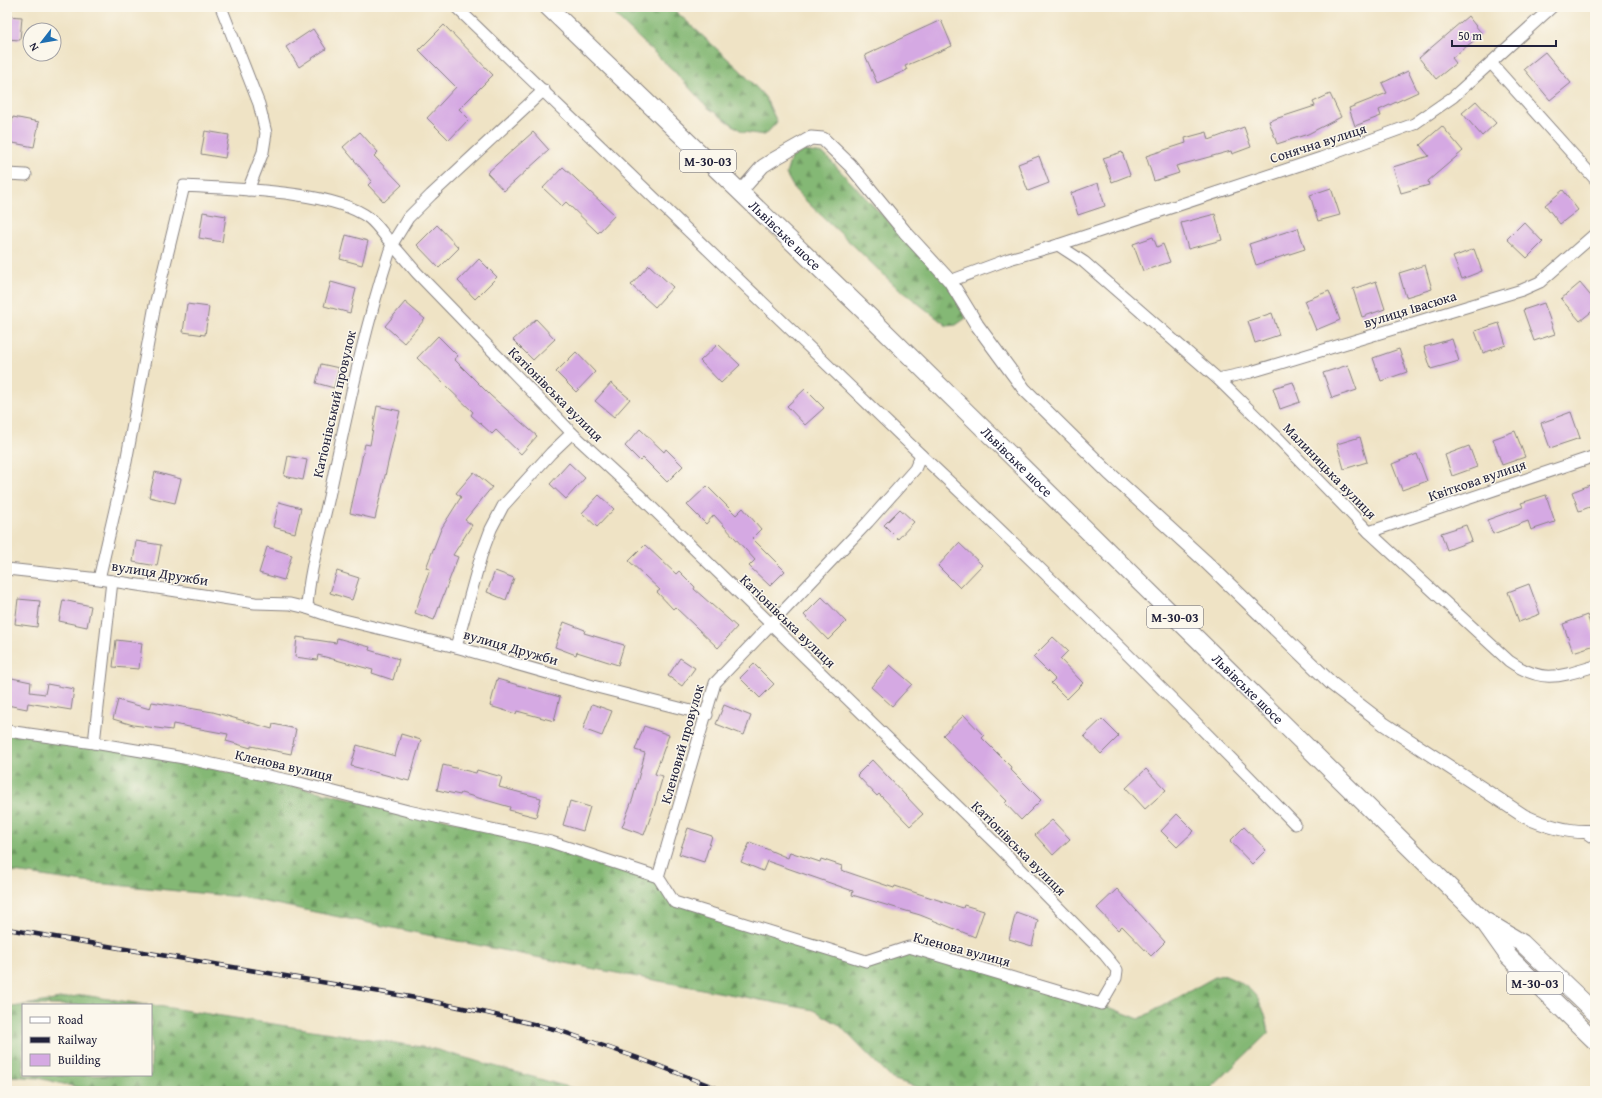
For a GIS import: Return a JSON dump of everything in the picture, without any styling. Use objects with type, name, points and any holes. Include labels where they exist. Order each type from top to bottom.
[{"type":"main road","name":"Львівське шосе","points":[[548,7],[891,337],[1482,919],[1509,957],[1595,1041]]},
{"type":"main road","name":"Львівське шосе","points":[[1482,919],[1522,943],[1595,1013]]},
{"type":"street","points":[[221,7],[259,104],[266,133],[263,152],[248,190]]},
{"type":"street","points":[[456,7],[544,90],[921,455],[994,523],[1195,721],[1295,824]]},
{"type":"street","name":"Сонячна вулиця","points":[[950,281],[1009,260],[1321,158],[1414,124],[1448,100],[1552,7]]},
{"type":"street","points":[[1491,63],[1595,179]]},
{"type":"street","name":"Катіонівський провулок","points":[[307,608],[308,588],[311,573],[324,521],[366,329],[392,244],[408,218],[431,194],[544,90]]},
{"type":"street","points":[[740,192],[763,166],[811,138],[823,139],[850,165],[905,232],[950,281],[977,326],[1024,390],[1109,474],[1206,561],[1332,684],[1384,724],[1524,816],[1546,826],[1592,834]]},
{"type":"street","points":[[7,174],[26,175]]},
{"type":"street","name":"Катіонівська вулиця","points":[[99,579],[126,462],[155,305],[184,186],[248,190],[298,196],[350,208],[369,218],[450,308],[572,433],[638,494],[770,626],[996,844],[1105,955]]},
{"type":"street","name":"вулиця Івасюка","points":[[1218,379],[1251,372],[1329,348],[1380,335],[1522,290],[1540,282],[1595,234]]},
{"type":"street","name":"Малиницька вулиця","points":[[1058,245],[1084,262],[1218,379],[1280,440],[1369,532],[1509,661],[1524,671],[1552,677],[1560,677],[1595,666]]},
{"type":"street","points":[[456,647],[481,556],[491,528],[500,511],[551,453],[572,433]]},
{"type":"street","name":"Кленовий провулок","points":[[658,878],[707,715],[715,683],[896,491],[915,469],[921,455]]},
{"type":"street","name":"Квіткова вулиця","points":[[1369,532],[1595,456]]},
{"type":"street","name":"вулиця Дружби","points":[[7,569],[99,579],[255,603],[290,604],[336,618],[456,647],[593,686],[707,715]]},
{"type":"street","points":[[94,743],[112,581]]},
{"type":"street","name":"Кленова вулиця","points":[[7,731],[94,743],[184,758],[292,781],[408,810],[550,842],[658,878],[674,902],[866,961],[909,947],[1101,1004],[1116,978],[1117,970],[1105,955]]},
{"type":"green space","points":[[606,7],[671,7],[740,70],[765,97],[777,122],[765,135],[743,132],[707,107],[674,71]]},
{"type":"green space","points":[[804,151],[824,154],[948,284],[966,318],[956,325],[947,326],[892,283],[795,190],[786,174],[791,158]]},
{"type":"green space","points":[[7,731],[94,743],[551,842],[658,877],[675,902],[866,961],[909,947],[1101,1004],[1139,1019],[1215,977],[1223,975],[1243,984],[1256,996],[1264,1011],[1269,1032],[1208,1091],[929,1091],[892,1079],[838,1024],[814,1010],[590,968],[241,897],[84,882],[7,871]]},
{"type":"green space","points":[[83,995],[142,1004],[31,1004]]},
{"type":"green space","points":[[7,1004],[13,1007],[22,1005],[22,1076],[152,1076],[152,1005],[434,1049],[582,1091],[93,1091],[38,1078],[7,1076]]},
{"type":"building","points":[[7,16],[22,17],[20,40],[7,39]]},
{"type":"building","points":[[1468,16],[1482,34],[1452,58],[1456,63],[1436,79],[1419,58]]},
{"type":"building","points":[[941,20],[952,46],[905,66],[907,70],[877,83],[865,55]]},
{"type":"building","points":[[444,25],[493,75],[459,109],[469,119],[449,140],[427,118],[456,87],[419,50]]},
{"type":"building","points":[[313,29],[326,49],[299,67],[286,47]]},
{"type":"building","points":[[1545,52],[1571,83],[1550,100],[1524,69]]},
{"type":"building","points":[[1408,71],[1418,92],[1379,110],[1381,116],[1355,126],[1349,108],[1387,93],[1382,83]]},
{"type":"building","points":[[1330,94],[1341,117],[1308,134],[1277,144],[1269,121],[1315,106],[1313,102]]},
{"type":"building","points":[[1476,101],[1496,123],[1482,136],[1462,113]]},
{"type":"building","points":[[13,117],[39,122],[34,147],[8,142]]},
{"type":"building","points":[[1442,126],[1463,151],[1428,181],[1429,185],[1401,193],[1393,167],[1429,156],[1420,145]]},
{"type":"building","points":[[1244,127],[1251,147],[1232,154],[1231,151],[1176,166],[1179,173],[1154,181],[1146,156],[1186,143],[1185,138],[1207,132],[1209,140]]},
{"type":"building","points":[[205,131],[229,135],[225,158],[201,154]]},
{"type":"building","points":[[360,132],[378,152],[374,156],[402,185],[384,202],[368,185],[372,181],[343,147]]},
{"type":"building","points":[[533,132],[549,150],[504,191],[487,173]]},
{"type":"building","points":[[1122,152],[1130,175],[1112,182],[1103,158]]},
{"type":"building","points":[[1039,156],[1049,183],[1028,191],[1018,164]]},
{"type":"building","points":[[563,167],[615,215],[598,233],[566,202],[562,206],[543,188]]},
{"type":"building","points":[[1098,183],[1105,206],[1078,215],[1071,193]]},
{"type":"building","points":[[1331,188],[1340,215],[1318,221],[1310,195]]},
{"type":"building","points":[[1563,190],[1578,210],[1560,224],[1545,205]]},
{"type":"building","points":[[203,212],[226,216],[222,242],[199,238]]},
{"type":"building","points":[[1215,214],[1222,240],[1188,249],[1181,223]]},
{"type":"building","points":[[1524,222],[1543,242],[1527,258],[1507,239]]},
{"type":"building","points":[[437,225],[459,248],[439,268],[417,245]]},
{"type":"building","points":[[1298,228],[1305,249],[1256,265],[1249,244]]},
{"type":"building","points":[[346,235],[368,241],[362,265],[340,259]]},
{"type":"building","points":[[1153,237],[1157,247],[1163,244],[1170,262],[1143,271],[1133,244]]},
{"type":"building","points":[[1474,249],[1482,271],[1462,279],[1453,257]]},
{"type":"building","points":[[479,259],[497,277],[475,299],[458,281]]},
{"type":"building","points":[[649,265],[673,287],[655,307],[631,285]]},
{"type":"building","points":[[1425,265],[1432,289],[1406,297],[1399,273]]},
{"type":"building","points":[[1376,281],[1385,309],[1362,317],[1353,289]]},
{"type":"building","points":[[331,282],[356,289],[350,313],[324,306]]},
{"type":"building","points":[[1580,283],[1595,301],[1595,309],[1580,321],[1561,299]]},
{"type":"building","points":[[1329,291],[1340,320],[1316,330],[1304,301]]},
{"type":"building","points":[[405,302],[425,319],[404,343],[385,326]]},
{"type":"building","points":[[1544,303],[1555,334],[1534,341],[1523,310]]},
{"type":"building","points":[[187,304],[209,307],[205,335],[183,332]]},
{"type":"building","points":[[1272,313],[1279,335],[1255,343],[1248,321]]},
{"type":"building","points":[[536,319],[555,339],[533,360],[513,340]]},
{"type":"building","points":[[1499,323],[1506,345],[1483,353],[1475,331]]},
{"type":"building","points":[[438,336],[458,356],[454,359],[491,396],[537,436],[521,454],[496,430],[492,434],[471,415],[473,412],[417,358]]},
{"type":"building","points":[[1452,339],[1459,361],[1431,369],[1424,347]]},
{"type":"building","points":[[718,344],[740,365],[721,383],[700,361]]},
{"type":"building","points":[[1399,349],[1407,372],[1381,381],[1373,358]]},
{"type":"building","points":[[576,352],[595,372],[576,392],[556,372]]},
{"type":"building","points":[[321,364],[339,368],[334,388],[316,383]]},
{"type":"building","points":[[1348,365],[1357,390],[1332,398],[1323,373]]},
{"type":"building","points":[[1293,382],[1300,402],[1280,409],[1273,388]]},
{"type":"building","points":[[611,383],[630,399],[614,417],[595,401]]},
{"type":"building","points":[[805,389],[824,408],[805,425],[787,406]]},
{"type":"building","points":[[377,406],[400,411],[375,519],[350,513],[365,444],[370,445]]},
{"type":"building","points":[[1571,412],[1580,438],[1550,448],[1541,423]]},
{"type":"building","points":[[640,429],[664,452],[666,449],[683,466],[667,482],[643,458],[640,461],[625,446]]},
{"type":"building","points":[[1515,431],[1525,457],[1502,465],[1493,439]]},
{"type":"building","points":[[1360,437],[1367,462],[1344,469],[1337,444]]},
{"type":"building","points":[[1469,446],[1477,467],[1452,476],[1445,455]]},
{"type":"building","points":[[1417,454],[1427,481],[1402,490],[1392,464]]},
{"type":"building","points":[[288,456],[307,460],[303,480],[284,476]]},
{"type":"building","points":[[569,463],[585,478],[566,499],[550,484]]},
{"type":"building","points":[[155,472],[181,479],[175,503],[149,497]]},
{"type":"building","points":[[474,472],[492,487],[465,520],[472,525],[453,555],[458,557],[434,620],[415,613],[430,569],[426,568],[441,529],[461,497],[456,493]]},
{"type":"building","points":[[1595,483],[1595,505],[1579,511],[1572,492]]},
{"type":"building","points":[[707,486],[736,515],[743,508],[761,529],[752,538],[785,571],[770,586],[749,566],[755,560],[714,515],[706,524],[687,505]]},
{"type":"building","points":[[599,495],[614,509],[597,527],[582,513]]},
{"type":"building","points":[[1546,495],[1555,522],[1531,530],[1528,521],[1493,534],[1487,520],[1523,507],[1521,503]]},
{"type":"building","points":[[279,502],[301,508],[295,533],[273,527]]},
{"type":"building","points":[[900,509],[914,522],[898,539],[884,525]]},
{"type":"building","points":[[1466,525],[1472,541],[1447,550],[1441,533]]},
{"type":"building","points":[[136,541],[161,545],[157,566],[133,562]]},
{"type":"building","points":[[959,543],[982,565],[960,588],[938,566]]},
{"type":"building","points":[[645,545],[676,574],[679,571],[695,587],[694,589],[737,627],[718,648],[675,607],[673,609],[657,592],[660,590],[629,561]]},
{"type":"building","points":[[267,547],[292,555],[284,580],[259,573]]},
{"type":"building","points":[[337,571],[359,578],[352,600],[330,593]]},
{"type":"building","points":[[495,571],[514,578],[506,600],[487,592]]},
{"type":"building","points":[[1529,584],[1540,614],[1519,622],[1508,592]]},
{"type":"building","points":[[822,597],[846,622],[828,640],[804,615]]},
{"type":"building","points":[[18,599],[40,601],[37,627],[15,624]]},
{"type":"building","points":[[63,600],[91,606],[87,627],[59,621]]},
{"type":"building","points":[[1587,615],[1595,638],[1595,645],[1573,652],[1563,624]]},
{"type":"building","points":[[564,622],[585,630],[584,633],[624,645],[618,665],[577,652],[576,655],[555,647]]},
{"type":"building","points":[[297,637],[336,643],[337,638],[370,647],[369,650],[399,659],[393,680],[372,673],[373,670],[318,655],[317,660],[295,657]]},
{"type":"building","points":[[1053,637],[1068,651],[1060,659],[1083,683],[1067,699],[1051,683],[1055,679],[1033,657]]},
{"type":"building","points":[[116,640],[142,643],[139,669],[113,667]]},
{"type":"building","points":[[680,658],[695,668],[682,686],[668,676]]},
{"type":"building","points":[[754,664],[774,684],[760,698],[740,678]]},
{"type":"building","points":[[890,665],[912,684],[892,706],[871,687]]},
{"type":"building","points":[[7,677],[31,682],[30,692],[45,694],[47,684],[74,689],[71,710],[28,703],[27,709],[7,705]]},
{"type":"building","points":[[497,679],[560,697],[554,721],[517,711],[516,714],[490,706]]},
{"type":"building","points":[[118,700],[150,709],[152,702],[213,712],[272,729],[273,724],[296,729],[291,754],[251,746],[251,748],[226,741],[228,734],[173,724],[172,730],[133,725],[113,719]]},
{"type":"building","points":[[592,704],[612,711],[602,736],[583,729]]},
{"type":"building","points":[[724,705],[751,716],[744,735],[716,724]]},
{"type":"building","points":[[964,715],[984,736],[982,738],[1011,767],[1010,769],[1041,800],[1021,820],[1005,803],[1007,801],[943,735]]},
{"type":"building","points":[[1102,719],[1119,736],[1101,754],[1084,736]]},
{"type":"building","points":[[644,726],[669,735],[655,774],[663,776],[644,835],[622,827],[633,798],[645,753],[635,750]]},
{"type":"building","points":[[401,734],[421,740],[409,781],[351,766],[357,745],[395,756]]},
{"type":"building","points":[[872,760],[923,814],[910,826],[879,794],[877,796],[857,775]]},
{"type":"building","points":[[443,765],[476,773],[477,770],[502,777],[499,787],[541,798],[536,817],[509,810],[510,807],[461,793],[460,795],[437,790]]},
{"type":"building","points":[[1146,769],[1166,790],[1145,809],[1126,788]]},
{"type":"building","points":[[570,801],[590,807],[583,831],[563,825]]},
{"type":"building","points":[[1177,814],[1194,831],[1177,847],[1161,831]]},
{"type":"building","points":[[1052,820],[1070,839],[1053,855],[1035,835]]},
{"type":"building","points":[[1244,827],[1266,850],[1252,864],[1230,841]]},
{"type":"building","points":[[688,828],[712,836],[704,862],[679,854]]},
{"type":"building","points":[[750,842],[788,858],[790,852],[820,862],[821,859],[842,866],[841,870],[894,888],[895,886],[963,908],[964,905],[984,911],[975,937],[920,915],[852,895],[853,891],[767,861],[763,871],[741,862]]},
{"type":"building","points":[[1117,889],[1165,942],[1151,956],[1122,926],[1118,930],[1097,908]]},
{"type":"building","points":[[1016,912],[1038,920],[1032,946],[1009,939]]},
{"type":"railway","points":[[7,929],[416,998],[487,1013],[558,1030],[641,1059],[724,1091]]}]
